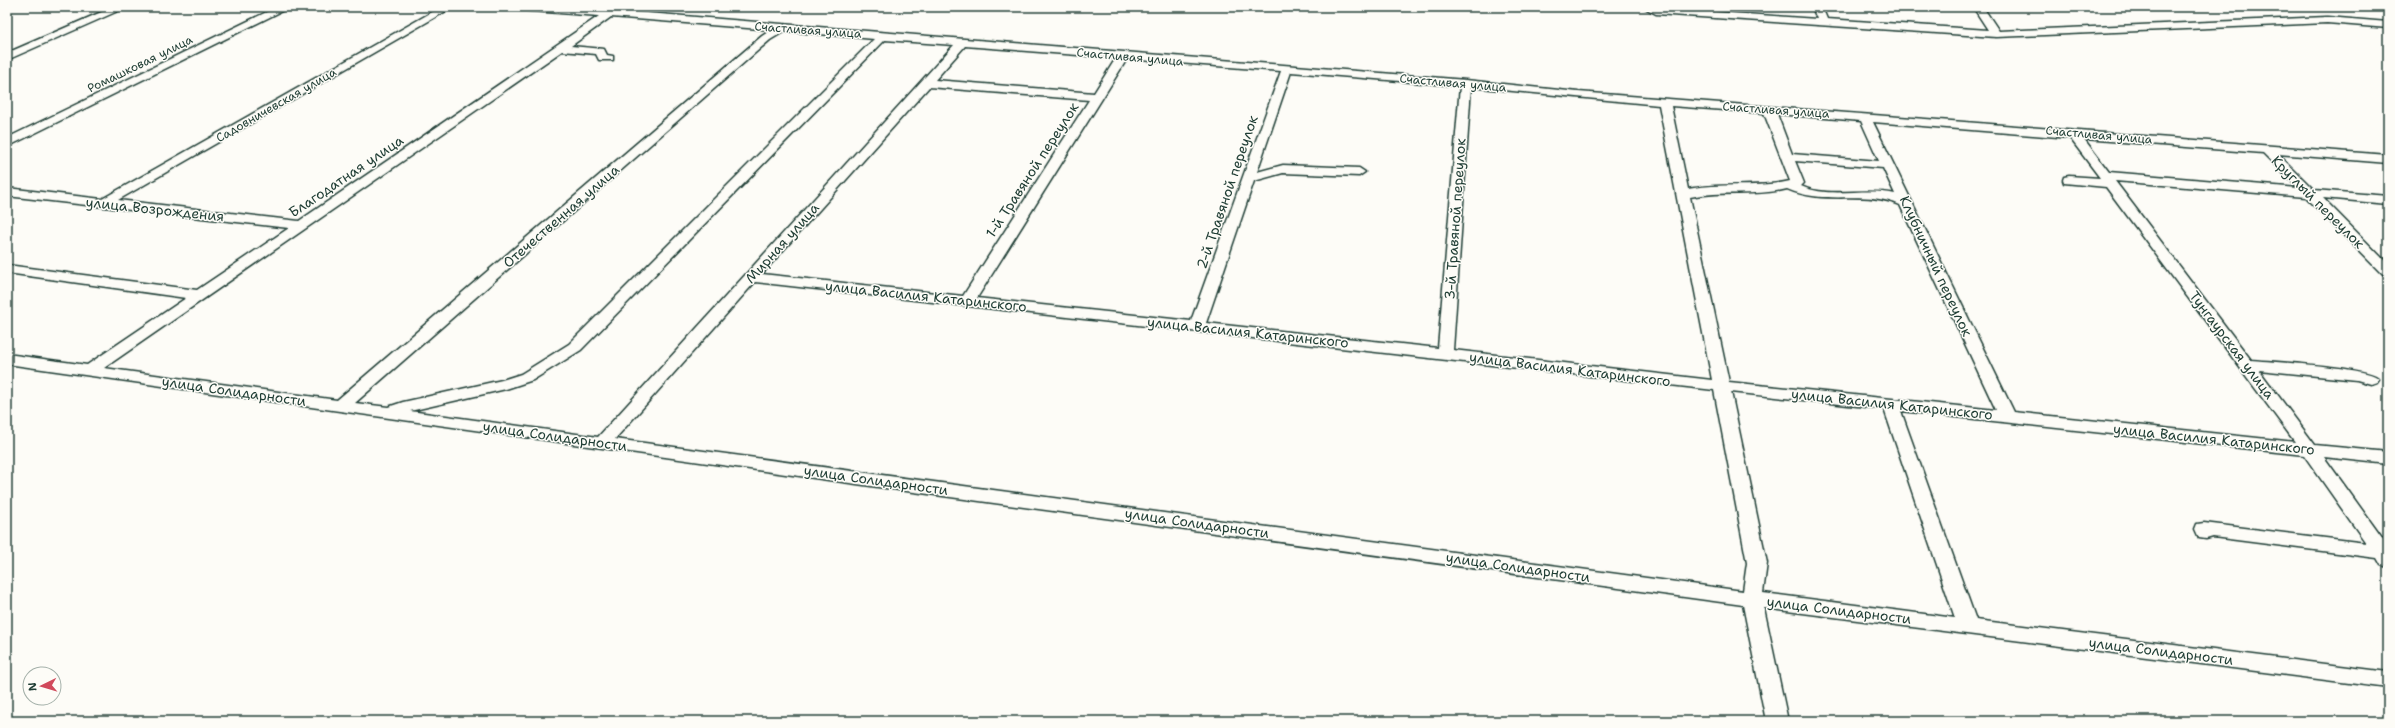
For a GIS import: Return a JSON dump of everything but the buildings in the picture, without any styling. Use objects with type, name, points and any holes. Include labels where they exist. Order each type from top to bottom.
[{"type":"street","points":[[7,57],[122,7]]},
{"type":"street","name":"Ромашковая улица","points":[[7,143],[285,7]]},
{"type":"street","name":"Садовничевская улица","points":[[104,203],[448,7]]},
{"type":"street","name":"Счастливая улица","points":[[519,7],[1288,69],[1664,102],[2388,159]]},
{"type":"street","name":"Благодатная улица","points":[[89,371],[620,7]]},
{"type":"street","points":[[1648,7],[1656,11],[1824,24],[1996,34],[2327,20],[2388,25]]},
{"type":"street","points":[[1817,7],[1824,24]]},
{"type":"street","points":[[1978,7],[1996,34]]},
{"type":"street","points":[[2328,8],[2347,21]]},
{"type":"street","name":"Отечественная улица","points":[[341,406],[766,38],[783,28]]},
{"type":"street","points":[[391,412],[403,407],[506,384],[527,377],[575,347],[883,36]]},
{"type":"street","name":"Мирная улица","points":[[602,443],[962,43]]},
{"type":"street","points":[[560,48],[600,51],[603,58],[609,58]]},
{"type":"street","name":"1-й Травяной переулок","points":[[967,302],[1123,56]]},
{"type":"street","name":"2-й Травяной переулок","points":[[1197,326],[1288,69]]},
{"type":"street","points":[[926,83],[1097,97]]},
{"type":"street","name":"3-й Травяной переулок","points":[[1445,354],[1466,84]]},
{"type":"street","points":[[1664,102],[1720,386],[1757,563],[1752,598],[1778,721]]},
{"type":"street","points":[[1682,194],[1702,190],[1767,190],[1790,186],[1797,183],[1769,110]]},
{"type":"street","name":"Клубничный переулок","points":[[1865,117],[2007,415]]},
{"type":"street","name":"Тунгаурская улица","points":[[2073,133],[2310,450],[2386,555]]},
{"type":"street","name":"Круглый переулок","points":[[2266,149],[2388,272]]},
{"type":"street","points":[[1788,157],[1888,165]]},
{"type":"street","points":[[1249,178],[1283,169],[1359,172]]},
{"type":"street","points":[[2069,180],[2107,179],[2388,200]]},
{"type":"street","points":[[1790,186],[1804,192],[1879,196],[1901,200],[1906,203]]},
{"type":"street","name":"улица Возрождения","points":[[7,192],[302,225]]},
{"type":"street","points":[[7,269],[199,295]]},
{"type":"street","name":"улица Василия Катаринского","points":[[752,277],[1445,354],[1517,364],[2007,415],[2388,458]]},
{"type":"street","name":"улица Солидарности","points":[[7,359],[602,443],[1752,598],[2388,680]]},
{"type":"street","points":[[2246,364],[2359,375],[2371,379]]},
{"type":"street","points":[[1890,403],[1968,626]]},
{"type":"street","points":[[2206,533],[2204,529],[2386,555]]}]
